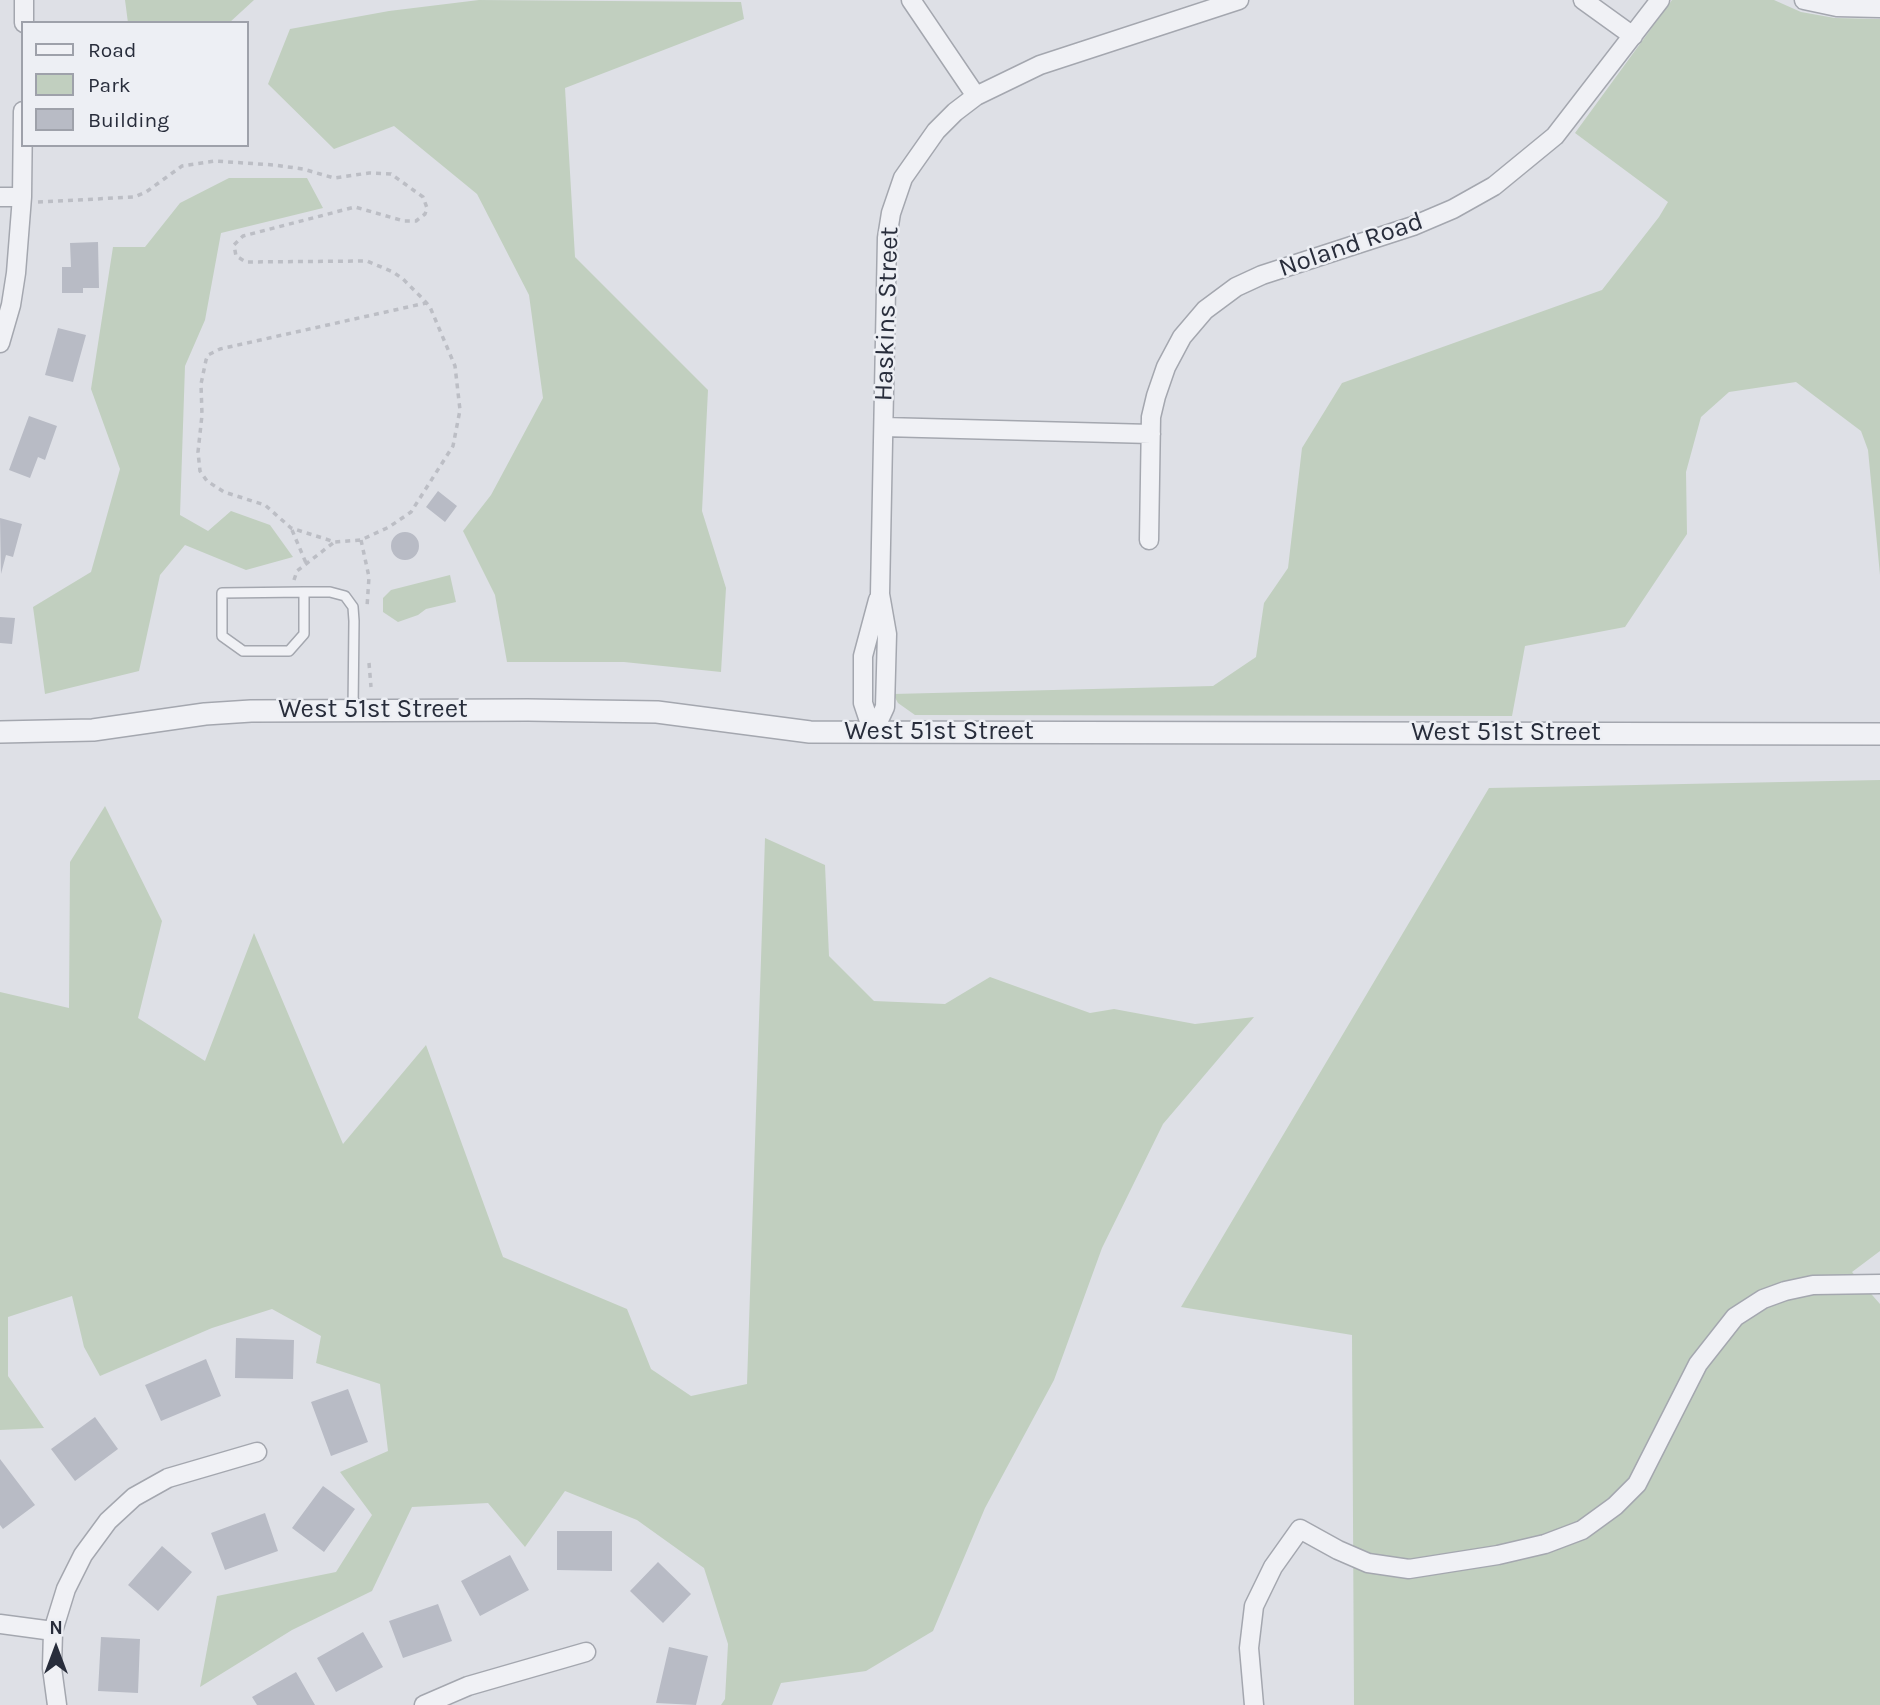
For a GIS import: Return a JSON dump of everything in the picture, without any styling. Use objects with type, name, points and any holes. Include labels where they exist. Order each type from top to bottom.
[{"type":"street","points":[[24,0],[24,21]]},
{"type":"street","points":[[911,0],[976,96]]},
{"type":"street","name":"Haskins Street","points":[[873,733],[863,703],[863,656],[880,594],[887,238],[894,202],[903,178],[936,131],[976,96],[1040,65],[1239,0]]},
{"type":"street","points":[[1583,0],[1633,36]]},
{"type":"street","name":"Noland Road","points":[[1149,540],[1151,417],[1156,396],[1166,367],[1182,337],[1205,310],[1236,287],[1262,275],[1413,226],[1453,209],[1494,186],[1555,136],[1660,0]]},
{"type":"street","points":[[1804,0],[1837,7],[1880,8]]},
{"type":"street","points":[[0,343],[11,305],[27,200],[25,147]]},
{"type":"street","points":[[0,197],[27,200]]},
{"type":"street","points":[[884,427],[1151,434]]},
{"type":"street","name":"West 51st Street","points":[[0,732],[93,730],[226,712],[353,710],[633,711],[678,714],[789,731],[873,733],[1880,734]]},
{"type":"street","points":[[1254,1705],[1249,1648],[1254,1606],[1273,1567],[1300,1529],[1368,1563],[1409,1569],[1498,1555],[1545,1544],[1583,1530],[1615,1506],[1637,1484],[1698,1364],[1735,1317],[1763,1299],[1785,1290],[1814,1284],[1880,1284]]},
{"type":"street","points":[[57,1705],[52,1668],[53,1631],[66,1589],[83,1555],[108,1521],[134,1497],[168,1478],[257,1452]]},
{"type":"street","points":[[0,1624],[53,1631]]},
{"type":"street","points":[[424,1705],[468,1686],[586,1651]]},
{"type":"lane","points":[[299,592],[304,634],[289,652],[243,652],[222,636],[222,593],[299,592],[339,594],[353,607],[353,710]]},
{"type":"path","points":[[27,200],[134,197],[183,166],[215,161],[284,166],[334,178],[369,173],[391,174],[423,197],[427,208],[421,218],[411,222],[355,207],[243,236],[234,245],[236,256],[246,261],[367,261],[393,272],[426,303],[435,317],[456,366],[460,410],[453,446],[411,512],[389,527],[361,540],[335,542],[291,528]]},
{"type":"path","points":[[306,563],[291,528],[265,505],[215,488],[200,471],[198,452],[202,415],[201,384],[208,355],[220,349],[426,303]]},
{"type":"path","points":[[299,592],[294,577],[297,571],[335,542]]},
{"type":"green space","points":[[125,0],[254,0],[231,21],[128,21]]},
{"type":"green space","points":[[479,0],[741,2],[744,19],[565,88],[575,257],[708,390],[702,511],[726,588],[721,672],[624,662],[507,662],[495,595],[463,531],[491,495],[543,398],[529,295],[477,194],[394,126],[334,149],[268,84],[290,29],[389,11]]},
{"type":"green space","points":[[1672,0],[1774,0],[1801,12],[1835,18],[1880,19],[1880,575],[1868,450],[1861,431],[1796,382],[1729,392],[1701,417],[1686,472],[1687,534],[1625,627],[1525,646],[1512,716],[915,715],[898,703],[893,694],[1213,686],[1256,657],[1264,603],[1288,568],[1302,448],[1342,383],[1602,290],[1659,217],[1668,202],[1575,133]]},
{"type":"green space","points":[[229,178],[307,178],[323,208],[221,233],[205,320],[185,366],[180,515],[208,531],[231,511],[270,525],[293,557],[246,570],[185,545],[160,575],[139,671],[45,694],[33,607],[91,572],[120,469],[91,389],[113,247],[145,247],[180,203]]},
{"type":"green space","points":[[450,575],[456,602],[426,609],[398,622],[383,612],[383,598],[391,590]]},
{"type":"green space","points":[[1880,780],[1880,1251],[1852,1272],[1880,1304],[1880,1705],[1354,1705],[1352,1335],[1181,1307],[1489,788]]},
{"type":"green space","points":[[105,806],[162,921],[138,1018],[205,1061],[254,933],[343,1144],[426,1045],[503,1257],[627,1309],[651,1369],[691,1396],[747,1384],[765,838],[825,865],[829,956],[874,1001],[945,1004],[990,977],[1090,1013],[1114,1009],[1195,1024],[1254,1017],[1163,1124],[1102,1248],[1054,1380],[985,1508],[933,1631],[866,1671],[781,1683],[772,1705],[721,1705],[725,1699],[728,1644],[704,1568],[637,1520],[565,1491],[525,1547],[488,1503],[412,1507],[372,1591],[292,1630],[200,1687],[217,1596],[336,1572],[372,1515],[340,1472],[388,1451],[380,1384],[316,1363],[321,1336],[272,1309],[212,1328],[100,1376],[84,1347],[72,1296],[8,1317],[8,1376],[44,1428],[0,1430],[0,992],[69,1008],[70,862]]},
{"type":"building","points":[[98,242],[99,288],[83,288],[83,293],[62,293],[62,267],[71,267],[70,243]]},
{"type":"building","points":[[58,328],[86,335],[73,382],[45,375]]},
{"type":"building","points":[[29,416],[57,426],[45,460],[38,457],[30,478],[9,470]]},
{"type":"building","points":[[438,491],[457,506],[445,522],[426,507]]},
{"type":"building","points":[[0,518],[22,524],[13,557],[6,555],[1,574]]},
{"type":"building","points":[[405,532],[415,536],[419,546],[415,556],[405,560],[395,556],[391,546],[395,536]]},
{"type":"building","points":[[0,617],[15,618],[12,644],[0,643]]},
{"type":"building","points":[[236,1338],[294,1340],[293,1379],[235,1378]]},
{"type":"building","points":[[206,1359],[221,1396],[161,1421],[145,1385]]},
{"type":"building","points":[[348,1389],[368,1442],[331,1456],[311,1402]]},
{"type":"building","points":[[95,1417],[118,1449],[75,1481],[51,1449]]},
{"type":"building","points":[[0,1459],[35,1505],[3,1529],[0,1525]]},
{"type":"building","points":[[323,1486],[355,1509],[324,1552],[292,1528]]},
{"type":"building","points":[[265,1513],[278,1551],[225,1570],[211,1533]]},
{"type":"building","points":[[557,1531],[612,1531],[612,1571],[557,1570]]},
{"type":"building","points":[[162,1546],[192,1572],[158,1611],[128,1585]]},
{"type":"building","points":[[510,1555],[529,1590],[480,1616],[461,1581]]},
{"type":"building","points":[[658,1562],[691,1594],[663,1623],[630,1591]]},
{"type":"building","points":[[438,1604],[452,1641],[403,1658],[389,1621]]},
{"type":"building","points":[[363,1632],[383,1667],[336,1692],[317,1658]]},
{"type":"building","points":[[101,1637],[140,1639],[138,1693],[98,1691]]},
{"type":"building","points":[[669,1647],[708,1656],[696,1705],[656,1703]]},
{"type":"building","points":[[296,1672],[315,1705],[257,1705],[252,1697]]}]
